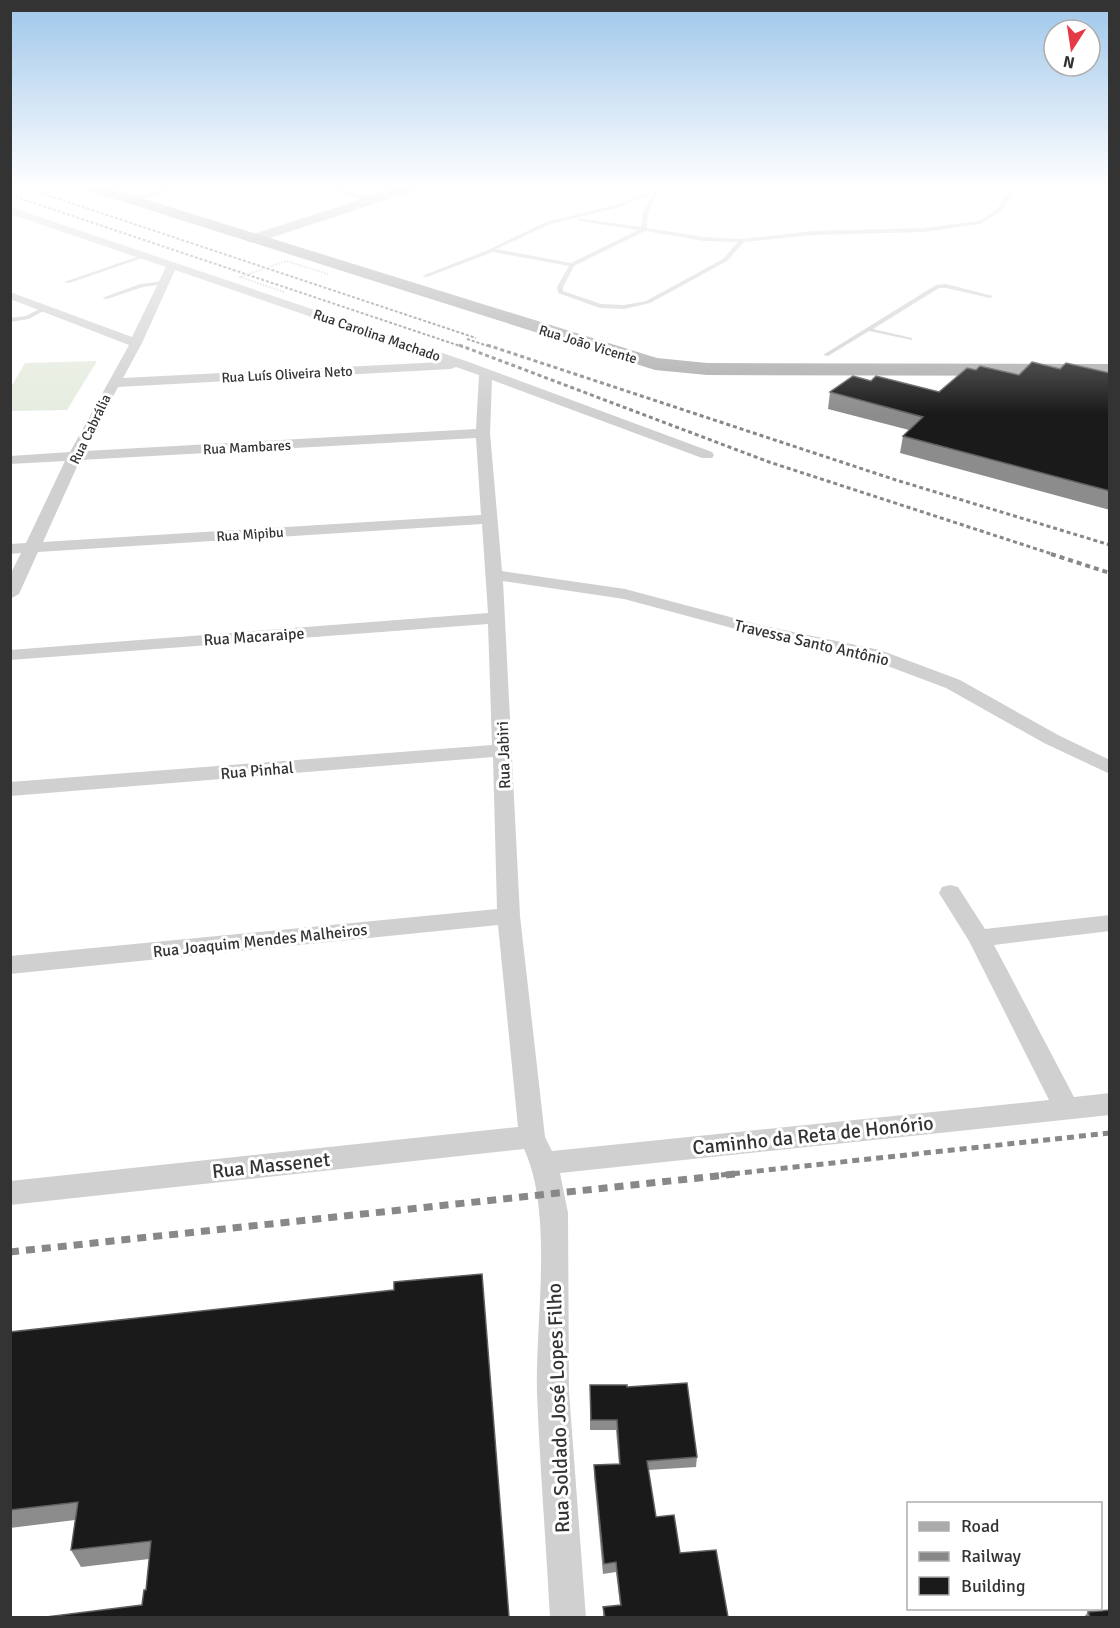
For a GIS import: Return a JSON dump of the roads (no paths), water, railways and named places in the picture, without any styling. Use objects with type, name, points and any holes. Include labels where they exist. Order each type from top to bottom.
[{"type":"main road","name":"Rua João Vicente","points":[[325,262],[632,358],[678,367],[818,360],[1110,355]]},
{"type":"main road","name":"Rua João Vicente","points":[[379,262],[656,347],[693,352],[818,360],[1110,370]]},
{"type":"main road","points":[[401,286],[425,276]]},
{"type":"main road","points":[[579,342],[609,334]]},
{"type":"street","name":"Rua Carolina Machado","points":[[163,262],[461,364],[707,455]]},
{"type":"street","name":"Rua Cabrália","points":[[10,594],[34,548],[87,431],[136,344],[172,265]]},
{"type":"street","points":[[10,295],[136,344]]},
{"type":"street","name":"Rua Luís Oliveira Neto","points":[[113,383],[461,364]]},
{"type":"street","name":"Rua Jabiri","points":[[486,373],[483,433],[497,618],[509,916],[538,1150]]},
{"type":"street","name":"Rua Mambares","points":[[10,460],[483,433]]},
{"type":"street","name":"Rua Mipibu","points":[[10,549],[490,519]]},
{"type":"street","name":"Travessa Santo Antônio","points":[[494,575],[625,594],[758,630],[874,654],[953,684],[1051,739],[1110,768]]},
{"type":"street","name":"Rua Macaraipe","points":[[10,655],[497,618]]},
{"type":"street","name":"Rua Pinhal","points":[[10,789],[503,750]]},
{"type":"street","points":[[950,893],[979,938],[1066,1108]]},
{"type":"street","name":"Rua Joaquim Mendes Malheiros","points":[[10,965],[509,916]]},
{"type":"street","points":[[979,938],[1110,923]]},
{"type":"street","name":"Caminho da Reta de Honório","points":[[538,1150],[1110,1104]]},
{"type":"street","name":"Rua Massenet","points":[[10,1193],[538,1150]]},
{"type":"street","name":"Rua Soldado José Lopes Filho","points":[[538,1150],[554,1213],[553,1392],[568,1617]]},
{"type":"lane","points":[[67,282],[127,262]]},
{"type":"lane","points":[[425,276],[462,262]]},
{"type":"lane","points":[[554,262],[572,265]]},
{"type":"lane","points":[[578,262],[572,265],[560,287],[561,294],[600,306],[632,306],[658,298],[722,262]]},
{"type":"lane","points":[[105,298],[142,285],[164,283]]},
{"type":"lane","points":[[818,360],[938,286],[990,296]]},
{"type":"lane","points":[[10,320],[27,318],[45,308]]},
{"type":"lane","points":[[867,329],[910,339]]},
{"type":"railway","points":[[210,262],[463,347]]},
{"type":"railway","points":[[248,262],[476,338]]},
{"type":"railway","points":[[467,339],[491,347]]},
{"type":"railway","points":[[459,345],[769,462],[1055,555]]},
{"type":"railway","points":[[487,345],[896,480],[1110,545]]},
{"type":"railway","points":[[1051,554],[1110,573]]},
{"type":"railway","points":[[721,1175],[1110,1133]]},
{"type":"railway","points":[[10,1252],[735,1174]]}]
